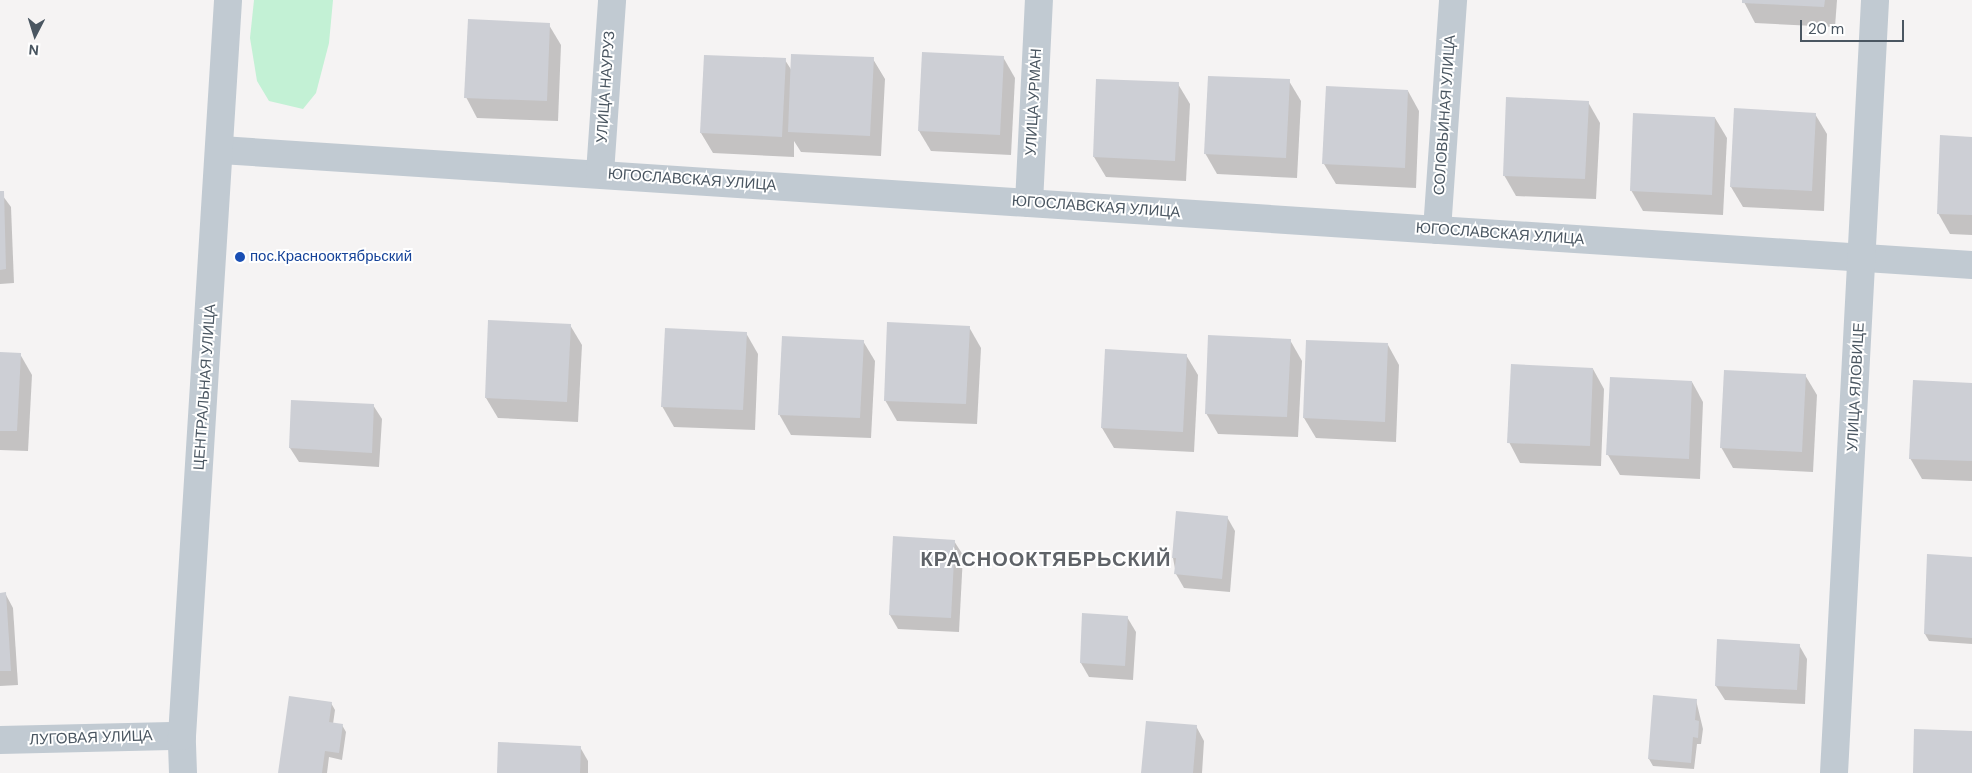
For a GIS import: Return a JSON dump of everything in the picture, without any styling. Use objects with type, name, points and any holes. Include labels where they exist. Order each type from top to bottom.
[{"type":"street","name":"ЦЕНТРАЛЬНАЯ УЛИЦА","points":[[183,773],[182,736],[228,0]]},
{"type":"street","name":"УЛИЦА НАУРУЗ","points":[[600,173],[612,0]]},
{"type":"street","name":"УЛИЦА УРМАН","points":[[1030,203],[1040,0]]},
{"type":"street","name":"СОЛОВЬИНАЯ УЛИЦА","points":[[1437,230],[1454,0]]},
{"type":"street","name":"УЛИЦА ЯЛОВИЦЕ","points":[[1834,773],[1863,258],[1875,0]]},
{"type":"street","name":"ЮГОСЛАВСКАЯ УЛИЦА","points":[[220,150],[600,173],[1972,265]]},
{"type":"street","name":"ЛУГОВАЯ УЛИЦА","points":[[0,740],[182,736]]},
{"type":"green space","points":[[254,0],[333,0],[329,43],[316,93],[303,109],[269,101],[257,81],[250,38]]},
{"type":"building","points":[[1742,0],[1825,0],[1824,7],[1742,3]]},
{"type":"building","points":[[468,19],[550,23],[547,101],[464,98]]},
{"type":"building","points":[[922,52],[1004,56],[1000,135],[918,131]]},
{"type":"building","points":[[791,54],[874,57],[870,136],[788,132]]},
{"type":"building","points":[[704,55],[786,58],[782,137],[700,133]]},
{"type":"building","points":[[1208,76],[1290,79],[1286,158],[1204,154]]},
{"type":"building","points":[[1096,79],[1179,82],[1175,161],[1093,157]]},
{"type":"building","points":[[1326,86],[1408,90],[1405,168],[1322,164]]},
{"type":"building","points":[[1506,97],[1589,101],[1585,179],[1503,176]]},
{"type":"building","points":[[1734,108],[1816,113],[1812,191],[1730,187]]},
{"type":"building","points":[[1633,113],[1715,117],[1712,195],[1630,191]]},
{"type":"building","points":[[1940,135],[1972,137],[1972,215],[1937,214]]},
{"type":"building","points":[[0,191],[4,191],[6,269],[0,270]]},
{"type":"building","points":[[488,320],[571,324],[567,402],[485,398]]},
{"type":"building","points":[[887,322],[970,326],[966,404],[884,401]]},
{"type":"building","points":[[665,328],[747,332],[743,410],[661,407]]},
{"type":"building","points":[[1208,335],[1291,339],[1287,417],[1205,414]]},
{"type":"building","points":[[782,336],[864,340],[860,418],[778,415]]},
{"type":"building","points":[[1306,340],[1388,343],[1385,422],[1303,418]]},
{"type":"building","points":[[1105,349],[1187,354],[1183,432],[1101,428]]},
{"type":"building","points":[[0,352],[21,353],[17,431],[0,431]]},
{"type":"building","points":[[1511,364],[1593,368],[1590,446],[1507,443]]},
{"type":"building","points":[[1724,370],[1806,374],[1802,452],[1720,448]]},
{"type":"building","points":[[1610,377],[1692,381],[1689,459],[1606,455]]},
{"type":"building","points":[[1913,380],[1972,383],[1972,461],[1909,459]]},
{"type":"building","points":[[291,400],[374,404],[372,453],[289,448]]},
{"type":"building","points":[[1176,511],[1228,516],[1222,579],[1174,574],[1176,558],[1172,558]]},
{"type":"building","points":[[893,536],[955,540],[951,618],[889,615]]},
{"type":"building","points":[[1927,554],[1972,557],[1972,638],[1924,634]]},
{"type":"building","points":[[6,592],[11,671],[0,671],[0,593]]},
{"type":"building","points":[[1082,613],[1128,616],[1125,666],[1080,663]]},
{"type":"building","points":[[1717,639],[1800,644],[1797,690],[1715,686]]},
{"type":"building","points":[[1653,695],[1697,699],[1695,720],[1699,721],[1698,738],[1693,737],[1691,763],[1648,759]]},
{"type":"building","points":[[289,696],[332,702],[329,722],[343,724],[339,753],[325,751],[322,773],[278,773]]},
{"type":"building","points":[[1146,721],[1197,725],[1193,773],[1141,773]]},
{"type":"building","points":[[1914,729],[1972,731],[1972,773],[1913,773]]},
{"type":"building","points":[[498,742],[581,746],[580,773],[497,773]]},
{"type":"place","name":"пос.Краснооктябрьский","points":[[240,257]]},
{"type":"district","name":"КРАСНООКТЯБРЬСКИЙ","points":[[1046,559]]}]
